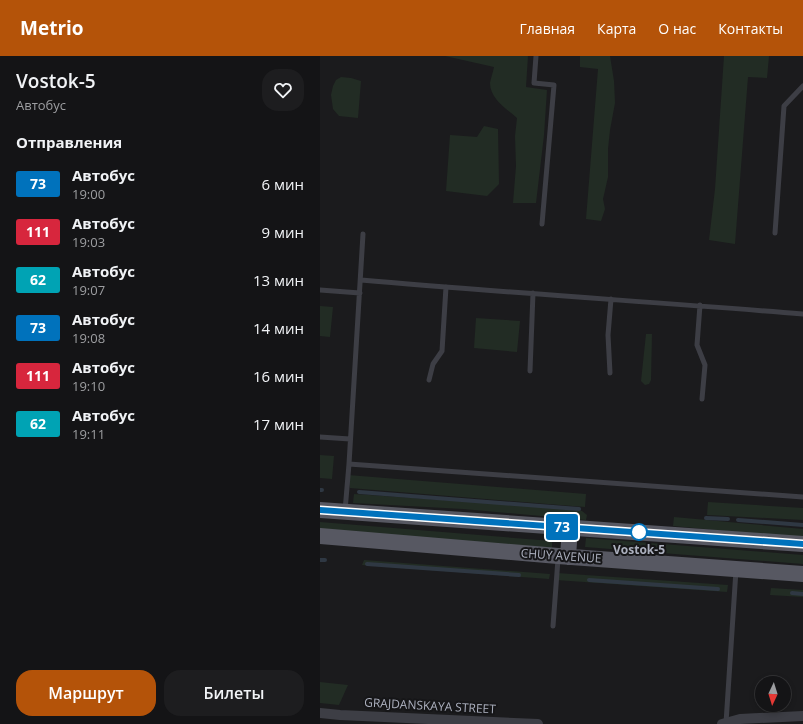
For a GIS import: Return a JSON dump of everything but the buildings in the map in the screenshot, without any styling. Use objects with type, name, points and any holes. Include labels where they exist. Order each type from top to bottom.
[{"type":"main road","points":[[320,510],[803,544]]},
{"type":"main road","points":[[563,557],[570,528]]},
{"type":"main road","name":"CHUY AVENUE","points":[[320,536],[563,557],[803,574]]},
{"type":"street","name":"GRAJDANSKAYA STREET","points":[[320,713],[339,720],[538,724]]},
{"type":"street","points":[[724,724],[740,719],[803,716]]},
{"type":"lane","points":[[536,56],[534,83],[554,85],[542,224]]},
{"type":"lane","points":[[775,233],[784,106],[803,86]]},
{"type":"lane","points":[[345,512],[363,234]]},
{"type":"lane","points":[[361,280],[803,314]]},
{"type":"lane","points":[[429,380],[433,364],[442,351],[446,287]]},
{"type":"lane","points":[[320,290],[360,293]]},
{"type":"lane","points":[[530,371],[533,293]]},
{"type":"lane","points":[[610,373],[608,335],[611,299]]},
{"type":"lane","points":[[700,306],[697,346],[704,365],[702,399]]},
{"type":"lane","points":[[320,437],[350,439]]},
{"type":"lane","points":[[349,464],[803,497]]},
{"type":"lane","points":[[553,626],[563,557]]},
{"type":"lane","points":[[724,724],[736,569]]},
{"type":"shaded area","points":[[445,56],[528,56],[526,87],[547,90],[544,135],[536,203],[513,203],[516,166],[515,136],[517,118],[496,99],[493,94],[490,83],[494,67]]},
{"type":"shaded area","points":[[580,56],[610,56],[614,81],[615,103],[608,149],[608,177],[603,199],[605,209],[601,221],[586,219],[598,69],[580,67]]},
{"type":"shaded area","points":[[724,56],[769,56],[767,78],[748,77],[735,244],[709,240],[715,189]]},
{"type":"shaded area","points":[[341,77],[361,81],[358,118],[339,116],[333,109],[331,95],[333,86],[336,80]]},
{"type":"shaded area","points":[[484,126],[498,129],[499,184],[487,196],[446,191],[450,135],[477,137]]},
{"type":"shaded area","points":[[320,306],[333,307],[330,337],[320,336]]},
{"type":"shaded area","points":[[476,318],[520,321],[517,352],[474,348]]},
{"type":"shaded area","points":[[646,334],[652,334],[651,380],[649,384],[645,385],[641,381]]},
{"type":"shaded area","points":[[320,455],[334,456],[332,479],[320,478]]},
{"type":"shaded area","points":[[348,475],[586,494],[585,507],[350,488]]},
{"type":"shaded area","points":[[354,494],[564,508],[582,511],[587,515],[586,520],[463,509],[353,503]]},
{"type":"shaded area","points":[[708,502],[803,508],[803,520],[707,515]]},
{"type":"shaded area","points":[[674,517],[803,529],[803,538],[673,526]]},
{"type":"shaded area","points":[[320,522],[552,541],[552,549],[320,530]]},
{"type":"shaded area","points":[[586,538],[803,555],[803,564],[585,547]]},
{"type":"shaded area","points":[[364,560],[550,574],[549,579],[362,565]]},
{"type":"shaded area","points":[[557,573],[728,585],[727,592],[556,580]]},
{"type":"shaded area","points":[[771,588],[803,590],[803,597],[770,595]]},
{"type":"shaded area","points":[[320,682],[348,685],[339,705],[320,703]]},
{"type":"waterway","points":[[359,492],[579,509]]},
{"type":"waterway","points":[[706,518],[728,519]]},
{"type":"waterway","points":[[738,520],[803,525]]},
{"type":"waterway","points":[[320,560],[325,560]]},
{"type":"waterway","points":[[367,564],[519,575]]},
{"type":"waterway","points":[[589,580],[718,589]]},
{"type":"waterway","points":[[792,593],[803,594]]},
{"type":"bus line","name":"73","points":[[320,510],[803,544]]},
{"type":"place","name":"Vostok-5","points":[[639,532]]}]
